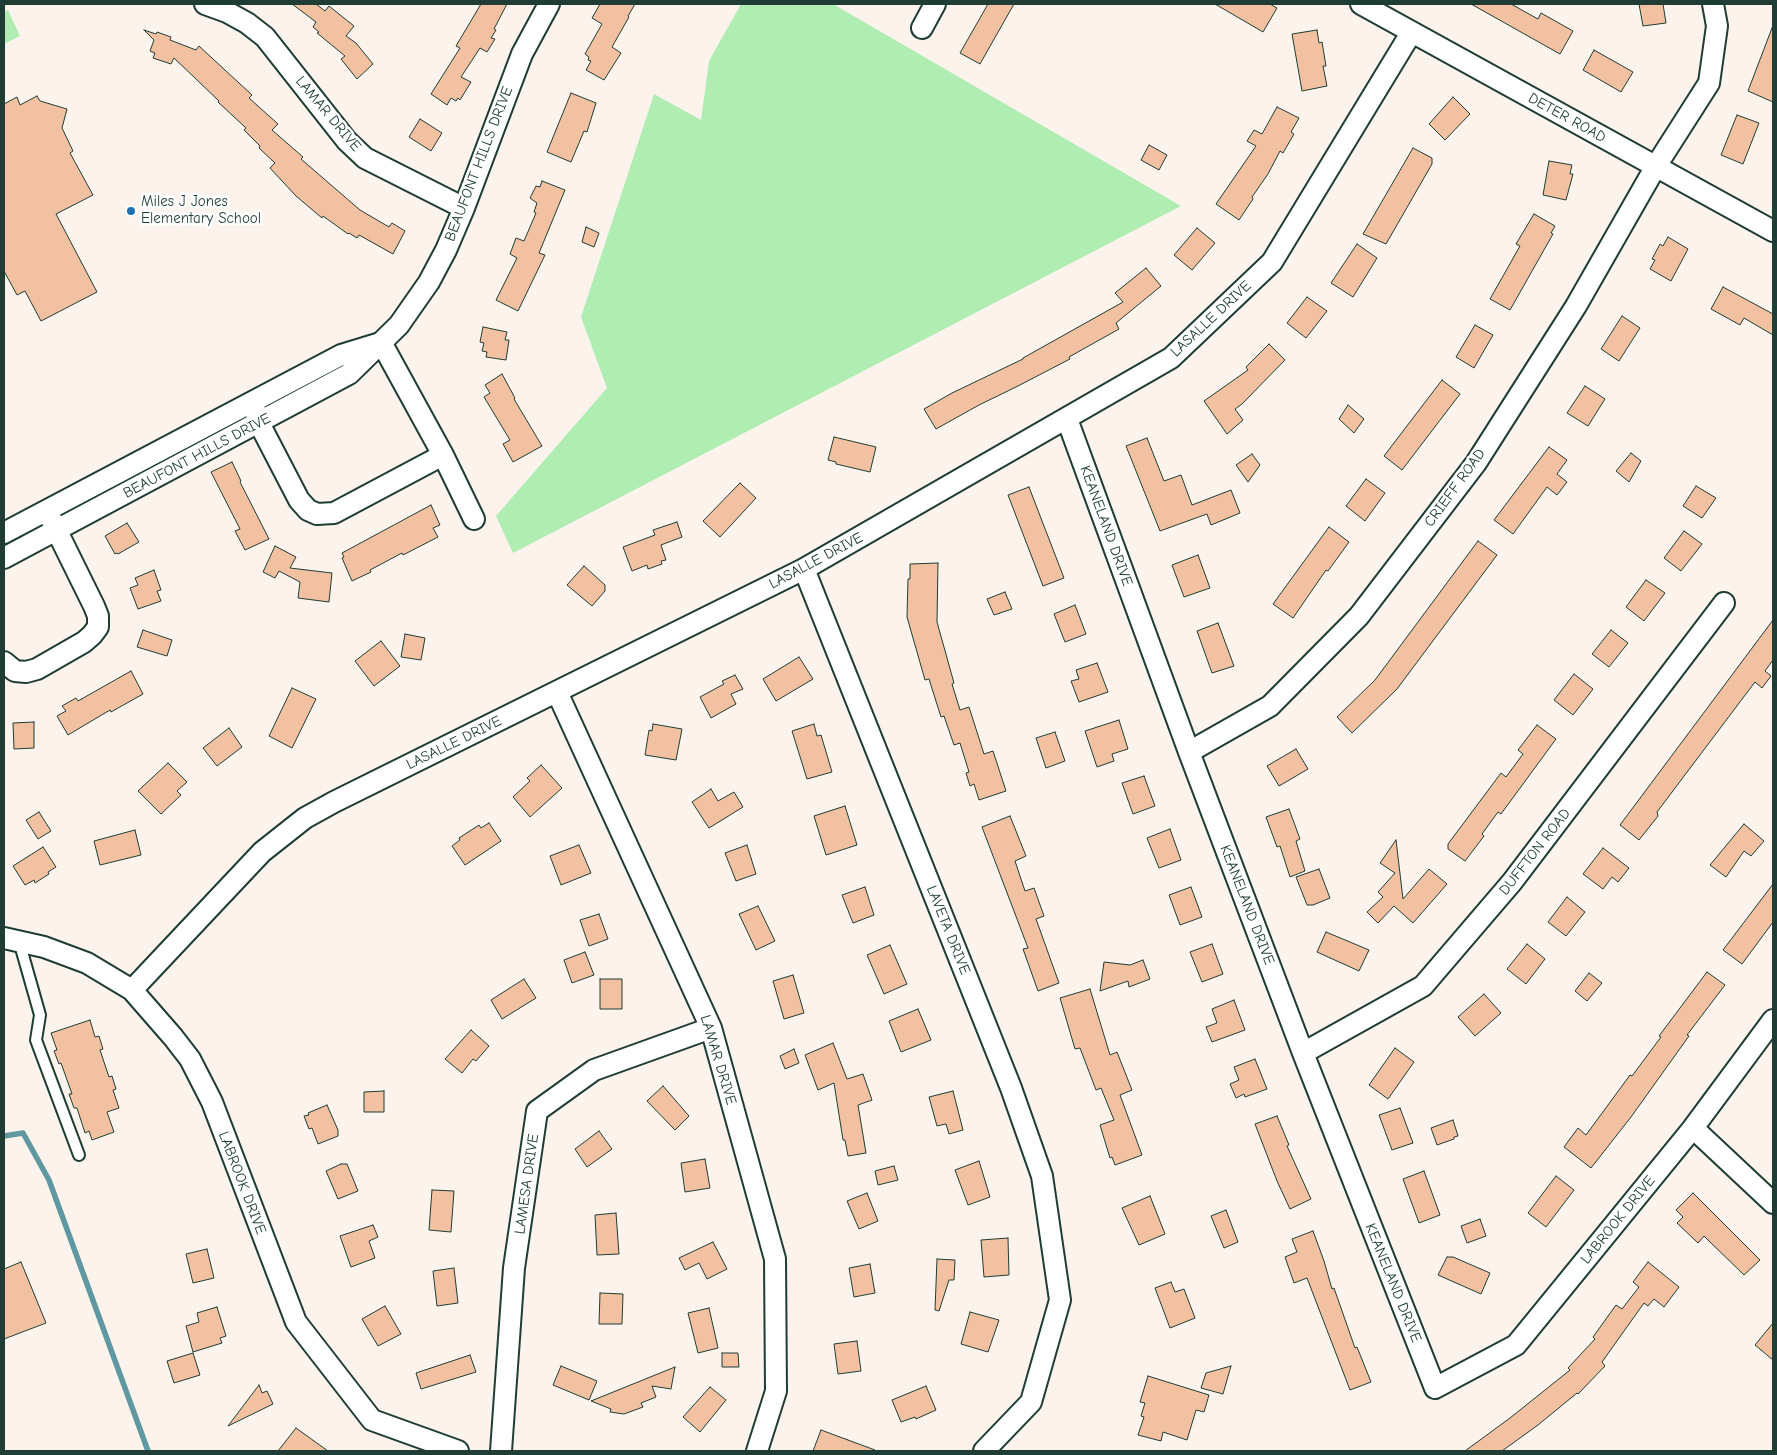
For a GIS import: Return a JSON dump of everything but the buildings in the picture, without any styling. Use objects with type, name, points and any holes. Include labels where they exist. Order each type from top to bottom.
[{"type":"street","name":"LAMAR DRIVE","points":[[205,4],[227,12],[247,23],[265,37],[347,141],[365,158],[464,208]]},
{"type":"street","name":"BEAUFONT HILLS DRIVE","points":[[4,558],[349,374],[399,325],[428,282],[446,250],[464,208],[522,54],[549,4]]},
{"type":"street","points":[[922,28],[935,4]]},
{"type":"street","name":"DETER ROAD","points":[[1361,4],[1773,231]]},
{"type":"street","name":"CRIEFF ROAD","points":[[1188,752],[1270,706],[1359,616],[1476,463],[1576,306],[1656,166],[1709,83],[1717,26],[1713,4]]},
{"type":"street","name":"LASALLE DRIVE","points":[[132,990],[262,852],[306,818],[334,802],[804,569],[1171,358],[1272,262],[1411,33]]},
{"type":"street","name":"BEAUFONT HILLS DRIVE","points":[[4,533],[341,355],[381,342]]},
{"type":"street","points":[[381,342],[443,455],[474,519]]},
{"type":"street","points":[[252,401],[259,423],[299,500],[308,510],[317,514],[334,513],[443,455]]},
{"type":"street","name":"KEANELAND DRIVE","points":[[1067,419],[1188,752],[1303,1053],[1435,1388]]},
{"type":"street","points":[[4,662],[16,671],[26,672],[37,669],[84,642],[92,636],[98,627],[98,616],[94,606],[47,510]]},
{"type":"street","name":"LAVETA DRIVE","points":[[804,569],[1007,1079],[1042,1176],[1060,1300],[1032,1402],[984,1451]]},
{"type":"street","name":"DUFFTON ROAD","points":[[1303,1053],[1422,986],[1512,882],[1724,603]]},
{"type":"street","name":"LAMAR DRIVE","points":[[557,692],[711,1028],[775,1259],[776,1391],[757,1451]]},
{"type":"street","name":"LABROOK DRIVE","points":[[11,939],[44,946],[87,964],[132,990],[190,1059],[207,1094],[296,1322],[372,1420],[458,1451]]},
{"type":"street","name":"LABROOK DRIVE","points":[[1435,1388],[1516,1345],[1693,1128],[1773,1020]]},
{"type":"street","name":"LAMESA DRIVE","points":[[501,1451],[514,1268],[537,1110],[594,1070],[711,1028]]},
{"type":"street","points":[[1693,1128],[1773,1203]]},
{"type":"lane","points":[[11,939],[40,1014],[36,1040],[79,1156]]},
{"type":"green space","points":[[741,4],[833,4],[1181,206],[513,553],[496,516],[607,388],[581,317],[654,94],[701,120],[709,61]]},
{"type":"green space","points":[[8,10],[20,36],[4,44],[4,12]]},
{"type":"waterway","points":[[4,1136],[23,1133],[49,1180],[148,1451]]},
{"type":"place","name":"Miles J Jones Elementary School","points":[[131,211]]}]
